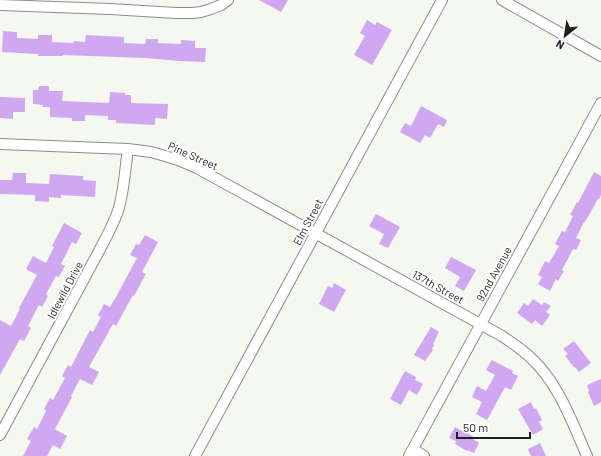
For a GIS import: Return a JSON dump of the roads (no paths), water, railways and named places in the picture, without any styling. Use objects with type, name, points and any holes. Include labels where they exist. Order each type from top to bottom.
[{"type":"street","points":[[0,5],[110,5],[176,13],[192,13],[211,9],[228,0]]},
{"type":"street","name":"Elm Street","points":[[195,456],[442,0]]},
{"type":"street","points":[[502,0],[601,56]]},
{"type":"street","name":"92nd Avenue","points":[[411,453],[601,103]]},
{"type":"street","name":"Pine Street","points":[[0,144],[128,149],[151,152],[178,160],[191,166],[316,233]]},
{"type":"street","name":"Idlewild Drive","points":[[0,435],[112,226],[122,195],[128,149]]},
{"type":"street","name":"137th Street","points":[[316,233],[502,336],[517,346],[532,359],[558,393],[587,456]]},
{"type":"street","points":[[411,453],[424,456]]}]
